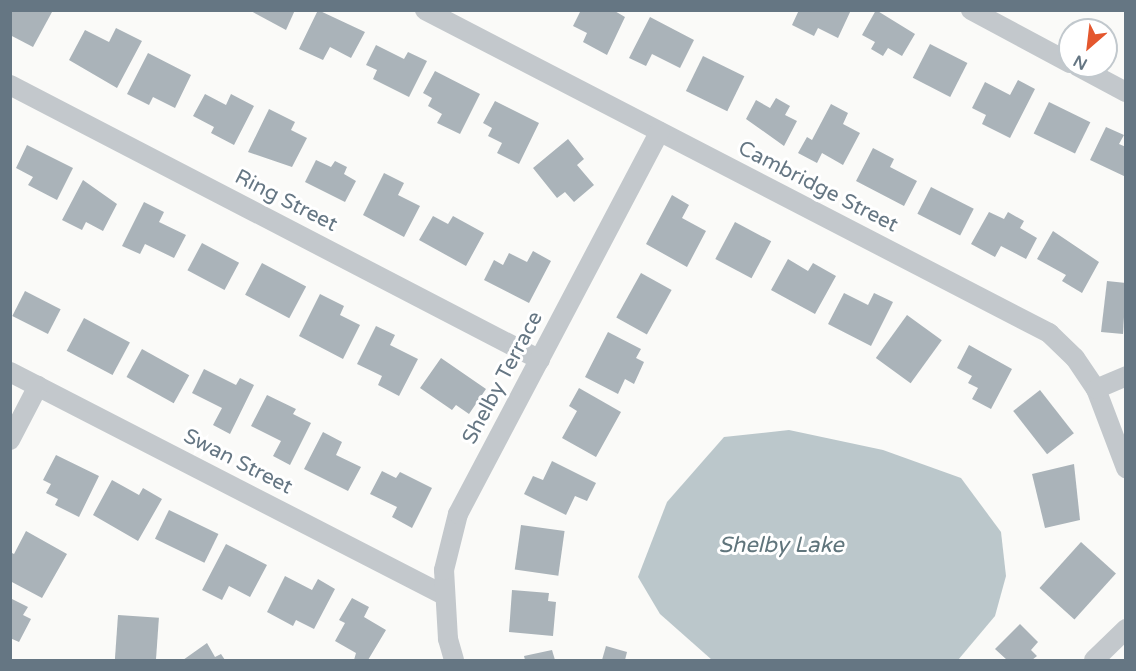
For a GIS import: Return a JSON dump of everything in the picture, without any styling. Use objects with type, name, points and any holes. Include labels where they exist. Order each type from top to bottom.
[{"type":"street","name":"Cambridge Street","points":[[425,10],[1049,333],[1075,358],[1096,389],[1125,468]]},
{"type":"street","points":[[971,10],[1058,57]]},
{"type":"street","points":[[1099,78],[1125,92]]},
{"type":"street","name":"Ring Street","points":[[10,85],[540,360]]},
{"type":"street","name":"Shelby Terrace","points":[[454,660],[444,595],[444,570],[458,514],[659,132]]},
{"type":"street","name":"Swan Street","points":[[10,372],[444,595]]},
{"type":"street","points":[[1096,389],[1125,376]]},
{"type":"street","points":[[10,440],[38,386]]},
{"type":"street","points":[[1094,660],[1125,629]]},
{"type":"water","name":"Shelby Lake","points":[[789,430],[883,450],[961,478],[1001,532],[1006,576],[995,616],[958,660],[712,660],[660,614],[638,577],[667,502],[724,437]]},
{"type":"building","points":[[10,10],[52,12],[33,47],[10,35]]},
{"type":"building","points":[[249,10],[295,10],[286,30]]},
{"type":"building","points":[[318,10],[365,32],[351,58],[330,47],[323,60],[299,49]]},
{"type":"building","points":[[581,10],[613,10],[625,17],[607,55],[583,42],[587,33],[573,26]]},
{"type":"building","points":[[799,10],[851,10],[838,38],[818,28],[814,36],[792,25]]},
{"type":"building","points":[[876,10],[915,34],[902,56],[888,48],[883,56],[871,49],[875,42],[862,35]]},
{"type":"building","points":[[650,17],[694,40],[680,68],[652,54],[646,66],[629,58]]},
{"type":"building","points":[[116,28],[142,41],[117,88],[69,60],[85,30],[109,42]]},
{"type":"building","points":[[930,44],[967,63],[950,97],[913,78]]},
{"type":"building","points":[[376,45],[404,59],[408,52],[427,61],[409,97],[373,79],[377,70],[366,65]]},
{"type":"building","points":[[148,53],[191,75],[175,108],[153,97],[149,105],[127,94]]},
{"type":"building","points":[[703,56],[744,76],[727,111],[686,91]]},
{"type":"building","points":[[435,71],[480,94],[460,134],[437,123],[442,114],[428,106],[432,98],[423,93]]},
{"type":"building","points":[[1018,80],[1035,89],[1010,138],[982,124],[986,115],[972,108],[985,82],[1010,95]]},
{"type":"building","points":[[205,94],[226,105],[231,94],[254,106],[234,145],[211,133],[214,127],[193,116]]},
{"type":"building","points":[[776,98],[790,106],[785,115],[797,121],[784,146],[746,119],[756,100],[770,108]]},
{"type":"building","points":[[495,101],[539,123],[519,164],[497,153],[502,143],[488,136],[492,128],[483,123]]},
{"type":"building","points":[[1049,102],[1090,122],[1075,154],[1034,133]]},
{"type":"building","points":[[831,104],[848,113],[843,124],[860,133],[843,165],[822,153],[817,163],[798,153],[807,137],[812,140]]},
{"type":"building","points":[[269,109],[295,122],[291,130],[307,138],[292,167],[248,152]]},
{"type":"building","points":[[1106,127],[1124,135],[1119,144],[1126,147],[1126,177],[1090,160]]},
{"type":"building","points":[[568,139],[584,159],[577,165],[594,185],[574,202],[565,192],[557,198],[533,168]]},
{"type":"building","points":[[27,145],[73,168],[57,200],[28,185],[33,177],[16,168]]},
{"type":"building","points":[[873,148],[894,159],[890,167],[917,181],[904,206],[856,181]]},
{"type":"building","points":[[316,160],[331,167],[335,161],[347,167],[344,174],[356,181],[345,202],[305,182]]},
{"type":"building","points":[[384,173],[404,183],[398,195],[420,206],[404,237],[363,215]]},
{"type":"building","points":[[83,180],[117,204],[103,231],[86,222],[82,230],[62,220]]},
{"type":"building","points":[[931,187],[974,209],[960,236],[917,214]]},
{"type":"building","points":[[672,195],[689,205],[682,218],[706,231],[687,267],[646,244]]},
{"type":"building","points":[[144,202],[164,212],[159,222],[186,235],[174,258],[145,244],[140,254],[122,246]]},
{"type":"building","points":[[989,212],[1004,219],[1008,212],[1024,221],[1020,228],[1037,238],[1026,259],[1001,246],[995,257],[971,244]]},
{"type":"building","points":[[433,216],[448,224],[453,216],[484,233],[466,266],[419,240]]},
{"type":"building","points":[[735,222],[771,241],[751,278],[715,259]]},
{"type":"building","points":[[1053,231],[1099,262],[1082,293],[1062,281],[1066,275],[1037,259]]},
{"type":"building","points":[[202,243],[239,263],[225,290],[187,270]]},
{"type":"building","points":[[533,251],[551,261],[529,303],[484,280],[494,260],[503,265],[509,253],[527,262]]},
{"type":"building","points":[[788,259],[808,271],[813,263],[836,276],[815,314],[771,290]]},
{"type":"building","points":[[262,263],[306,286],[289,318],[245,295]]},
{"type":"building","points":[[641,273],[672,290],[647,335],[616,318]]},
{"type":"building","points":[[1107,281],[1126,283],[1123,334],[1101,332]]},
{"type":"building","points":[[25,291],[61,309],[48,334],[12,316]]},
{"type":"building","points":[[844,293],[868,305],[874,293],[893,302],[871,346],[828,324]]},
{"type":"building","points":[[320,294],[344,306],[340,315],[360,325],[343,359],[299,336]]},
{"type":"building","points":[[907,315],[942,340],[911,383],[876,358]]},
{"type":"building","points":[[84,318],[130,342],[113,375],[67,351]]},
{"type":"building","points":[[376,326],[395,335],[390,345],[418,359],[399,396],[378,385],[382,376],[357,364]]},
{"type":"building","points":[[608,332],[641,349],[636,358],[644,362],[634,384],[625,379],[618,394],[585,377]]},
{"type":"building","points":[[969,345],[1012,369],[991,409],[972,399],[978,388],[968,383],[972,376],[957,368]]},
{"type":"building","points":[[142,349],[189,375],[174,403],[126,377]]},
{"type":"building","points":[[441,358],[486,389],[469,414],[456,405],[452,410],[420,388]]},
{"type":"building","points":[[204,369],[236,385],[240,378],[254,385],[230,434],[213,425],[222,408],[192,393]]},
{"type":"building","points":[[579,388],[621,412],[596,457],[562,438],[577,411],[569,406]]},
{"type":"building","points":[[1040,390],[1074,433],[1047,454],[1013,411]]},
{"type":"building","points":[[267,395],[296,409],[293,414],[311,423],[290,465],[273,456],[281,441],[251,426]]},
{"type":"building","points":[[323,432],[342,442],[336,455],[361,467],[348,491],[304,469]]},
{"type":"building","points":[[56,455],[99,476],[79,517],[55,505],[58,499],[46,493],[51,484],[43,480]]},
{"type":"building","points":[[552,461],[596,483],[587,501],[575,496],[566,515],[524,494],[533,476],[543,480]]},
{"type":"building","points":[[1074,464],[1080,520],[1045,528],[1032,474]]},
{"type":"building","points":[[382,471],[396,478],[400,472],[432,488],[412,528],[392,517],[397,507],[370,494]]},
{"type":"building","points":[[112,480],[139,495],[143,488],[162,499],[138,541],[93,515]]},
{"type":"building","points":[[169,510],[218,534],[204,563],[155,539]]},
{"type":"building","points":[[521,525],[565,531],[558,576],[515,570]]},
{"type":"building","points":[[26,531],[67,554],[42,598],[10,581],[10,552],[14,554]]},
{"type":"building","points":[[1081,542],[1116,573],[1074,620],[1040,588]]},
{"type":"building","points":[[226,544],[267,565],[250,597],[229,586],[222,600],[202,590]]},
{"type":"building","points":[[285,576],[312,590],[318,579],[335,589],[314,629],[296,620],[293,626],[267,612]]},
{"type":"building","points":[[512,590],[549,593],[548,601],[556,602],[553,636],[509,632]]},
{"type":"building","points":[[10,598],[28,607],[23,615],[31,619],[19,642],[10,638]]},
{"type":"building","points":[[352,598],[369,607],[364,617],[386,630],[368,660],[354,660],[356,653],[335,641],[345,623],[339,620]]},
{"type":"building","points":[[118,615],[159,618],[156,660],[115,659]]},
{"type":"building","points":[[1020,624],[1038,642],[1031,650],[1037,656],[1032,660],[1007,660],[995,649]]},
{"type":"building","points":[[207,643],[215,657],[221,654],[225,660],[183,660]]},
{"type":"building","points":[[606,646],[627,652],[625,660],[602,660]]},
{"type":"building","points":[[552,650],[555,660],[525,660],[524,656]]}]
